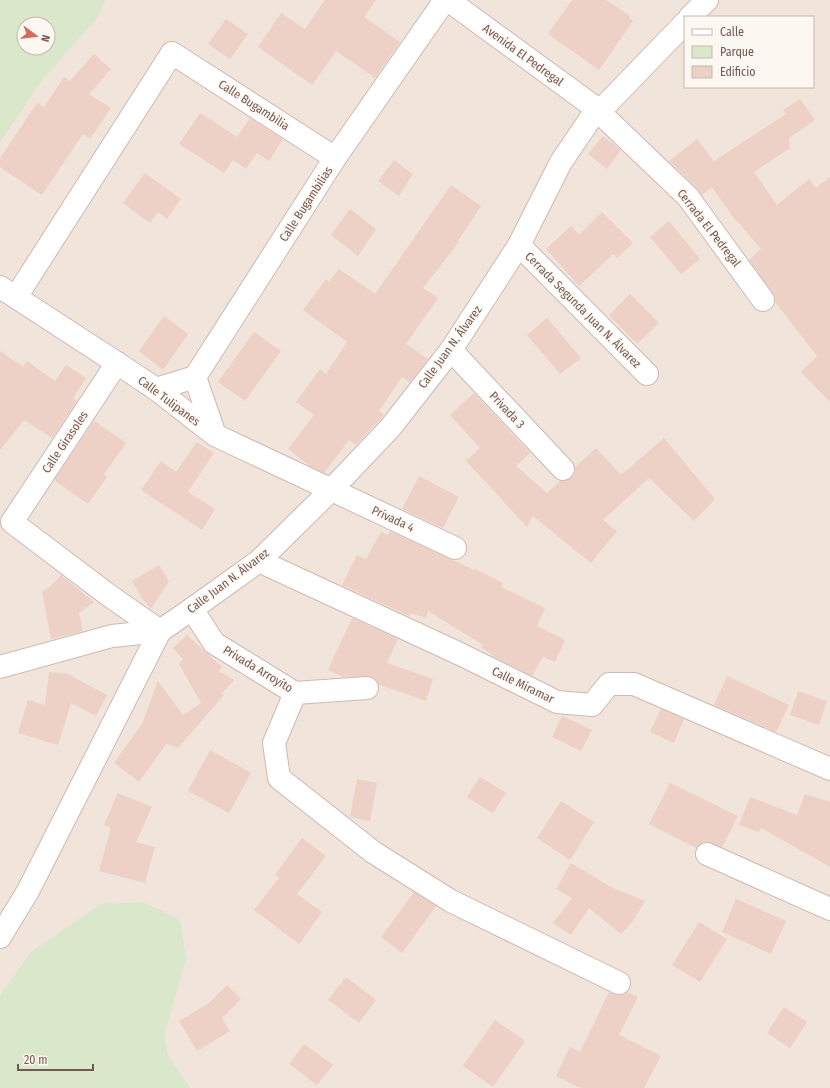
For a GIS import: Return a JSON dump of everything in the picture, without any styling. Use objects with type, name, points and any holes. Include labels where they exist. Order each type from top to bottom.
[{"type":"street","name":"Calle Bugambilias","points":[[195,377],[335,158],[445,0]]},
{"type":"street","name":"Avenida El Pedregal","points":[[448,0],[598,111]]},
{"type":"street","points":[[691,16],[707,0]]},
{"type":"street","name":"Calle Juan N. Álvarez","points":[[160,631],[260,561],[390,428],[451,350],[519,245],[561,162],[598,111],[684,24]]},
{"type":"street","name":"Calle Bugambilia","points":[[172,53],[335,158]]},
{"type":"street","name":"Calle Tulipanes","points":[[172,53],[8,292],[117,363],[156,390],[215,435],[331,490]]},
{"type":"street","name":"Cerrada El Pedregal","points":[[598,111],[688,197],[763,300]]},
{"type":"street","name":"Cerrada Segunda Juan N. Álvarez","points":[[519,245],[647,374]]},
{"type":"street","name":"Privada 3","points":[[451,350],[563,469]]},
{"type":"street","name":"Calle Girasoles","points":[[117,363],[12,522],[160,631]]},
{"type":"street","points":[[156,390],[195,377],[215,435]]},
{"type":"street","name":"Privada 4","points":[[331,490],[455,548]]},
{"type":"street","name":"Calle Miramar","points":[[260,561],[460,654],[557,702],[592,705],[609,684],[634,684],[830,769]]},
{"type":"street","name":"Privada Arroyito","points":[[192,609],[214,643],[295,693],[367,688]]},
{"type":"street","points":[[0,667],[112,636],[160,631]]},
{"type":"street","points":[[0,937],[28,891],[160,631]]},
{"type":"street","points":[[295,693],[274,743],[279,778],[373,852],[452,900],[619,983]]},
{"type":"street","points":[[707,854],[830,909]]},
{"type":"shaded area","points":[[0,0],[830,0],[830,1088],[0,1088]]},
{"type":"green space","points":[[0,0],[105,0],[98,17],[43,79],[0,142]]},
{"type":"green space","points":[[143,902],[180,920],[186,959],[164,1036],[168,1056],[190,1088],[0,1088],[0,996],[31,952],[101,904]]},
{"type":"building","points":[[325,0],[376,0],[364,17],[400,42],[375,78],[336,51],[312,85],[258,47],[281,13],[305,29]]},
{"type":"building","points":[[572,0],[606,0],[630,16],[629,18],[633,21],[599,70],[548,34]]},
{"type":"building","points":[[226,19],[248,34],[230,59],[208,44]]},
{"type":"building","points":[[94,54],[111,69],[89,94],[111,108],[90,139],[83,134],[42,195],[0,167],[0,158],[37,103],[44,107],[64,77],[70,81]]},
{"type":"building","points":[[800,99],[815,120],[789,138],[790,148],[754,172],[777,205],[809,179],[816,188],[830,177],[830,402],[801,372],[817,356],[775,302],[773,293],[749,260],[761,249],[736,221],[712,187],[702,195],[697,188],[669,161],[697,139],[714,161],[786,114],[783,110]]},
{"type":"building","points":[[200,113],[237,137],[250,118],[283,139],[269,161],[257,153],[246,169],[233,160],[224,173],[179,144]]},
{"type":"building","points":[[603,136],[621,150],[607,169],[588,154]]},
{"type":"building","points":[[394,160],[413,174],[399,196],[378,181]]},
{"type":"building","points":[[145,173],[181,199],[167,219],[158,212],[150,223],[123,203]]},
{"type":"building","points":[[451,185],[481,206],[458,241],[459,242],[423,288],[438,298],[406,344],[428,359],[410,382],[402,377],[379,411],[384,415],[356,445],[349,440],[324,473],[310,466],[288,449],[314,415],[296,402],[320,369],[326,374],[347,342],[303,310],[326,279],[329,282],[339,269],[375,294]]},
{"type":"building","points":[[350,209],[376,229],[358,256],[331,235]]},
{"type":"building","points":[[602,212],[633,243],[617,258],[613,254],[579,286],[546,249],[571,226],[579,235]]},
{"type":"building","points":[[669,221],[700,259],[681,274],[650,237]]},
{"type":"building","points":[[630,294],[659,323],[637,344],[609,315]]},
{"type":"building","points":[[164,316],[188,334],[163,370],[139,351]]},
{"type":"building","points":[[547,318],[581,358],[560,374],[527,335]]},
{"type":"building","points":[[254,332],[281,351],[245,401],[218,382]]},
{"type":"building","points":[[0,351],[23,367],[27,361],[55,381],[66,365],[86,378],[73,398],[77,401],[52,438],[24,420],[0,450]]},
{"type":"building","points":[[474,393],[530,453],[516,466],[547,493],[560,481],[565,481],[571,478],[575,473],[575,467],[596,448],[621,475],[664,438],[715,499],[694,521],[649,478],[603,520],[617,531],[591,563],[533,516],[527,527],[466,461],[480,448],[450,415]]},
{"type":"building","points":[[94,421],[126,443],[104,474],[107,477],[88,504],[54,480]]},
{"type":"building","points":[[197,442],[214,453],[188,492],[215,509],[202,530],[141,490],[161,461],[176,472]]},
{"type":"building","points":[[419,476],[459,497],[443,528],[402,509]]},
{"type":"building","points":[[390,531],[474,570],[475,569],[503,583],[501,587],[545,608],[537,626],[565,640],[555,662],[543,657],[532,676],[496,658],[481,647],[483,645],[428,611],[426,618],[410,613],[409,616],[342,585],[357,555],[366,559],[381,532],[388,535]]},
{"type":"building","points":[[159,565],[169,581],[151,609],[141,597],[132,581]]},
{"type":"building","points":[[61,575],[94,602],[79,613],[83,631],[51,639],[42,592],[52,585]]},
{"type":"building","points":[[352,618],[398,639],[387,663],[433,679],[426,701],[378,684],[372,677],[343,677],[328,670]]},
{"type":"building","points":[[187,635],[222,667],[219,671],[234,680],[222,693],[224,695],[178,748],[166,744],[139,782],[114,763],[142,724],[158,681],[183,715],[201,703],[179,664],[183,659],[173,648]]},
{"type":"building","points":[[49,672],[68,674],[107,695],[96,716],[71,703],[58,745],[18,733],[28,700],[45,705]]},
{"type":"building","points":[[727,676],[789,705],[776,732],[714,705]]},
{"type":"building","points":[[798,691],[827,701],[819,725],[790,715]]},
{"type":"building","points":[[661,709],[684,719],[674,743],[650,732]]},
{"type":"building","points":[[562,716],[592,730],[581,751],[552,737]]},
{"type":"building","points":[[210,750],[251,773],[229,813],[188,791]]},
{"type":"building","points":[[480,777],[506,793],[493,813],[467,797]]},
{"type":"building","points":[[357,779],[377,783],[370,821],[350,817]]},
{"type":"building","points":[[670,783],[738,816],[722,847],[706,842],[700,844],[696,848],[649,824]]},
{"type":"building","points":[[118,793],[152,807],[136,842],[155,847],[145,883],[99,871],[111,828],[104,825]]},
{"type":"building","points":[[805,794],[830,802],[830,867],[761,828],[759,832],[739,825],[750,797],[797,815]]},
{"type":"building","points":[[561,801],[594,822],[570,860],[537,838]]},
{"type":"building","points":[[302,838],[326,856],[297,894],[322,912],[299,944],[254,910],[279,878],[275,875]]},
{"type":"building","points":[[571,863],[609,886],[645,901],[632,922],[621,934],[589,908],[571,935],[553,923],[572,898],[556,889]]},
{"type":"building","points":[[414,892],[436,906],[402,953],[381,937]]},
{"type":"building","points":[[736,899],[786,921],[771,954],[722,932]]},
{"type":"building","points":[[699,922],[727,939],[700,982],[672,965]]},
{"type":"building","points":[[346,977],[376,1000],[359,1023],[328,1000]]},
{"type":"building","points":[[227,985],[241,999],[222,1018],[230,1031],[197,1051],[179,1021],[209,1003]]},
{"type":"building","points":[[609,992],[619,995],[627,992],[638,997],[619,1035],[661,1056],[644,1088],[580,1088],[556,1076],[570,1047],[580,1052]]},
{"type":"building","points":[[784,1007],[807,1022],[790,1048],[767,1033]]},
{"type":"building","points":[[495,1020],[525,1041],[493,1087],[463,1066]]},
{"type":"building","points":[[304,1044],[333,1065],[317,1085],[289,1064]]}]
